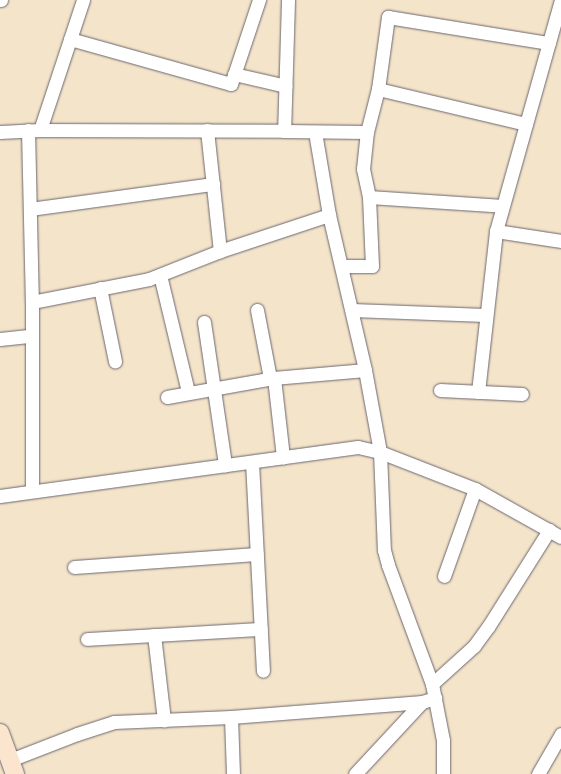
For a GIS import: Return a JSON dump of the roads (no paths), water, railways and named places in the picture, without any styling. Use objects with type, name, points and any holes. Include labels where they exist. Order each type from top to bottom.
[{"type":"street","points":[[32,491],[32,302],[30,209],[34,130],[70,39],[83,0]]},
{"type":"street","points":[[70,39],[231,84],[259,0]]},
{"type":"street","points":[[284,131],[288,0]]},
{"type":"street","points":[[478,392],[496,231],[550,43],[558,22],[561,0]]},
{"type":"street","points":[[342,266],[372,266],[369,197],[363,169],[367,132],[378,89],[388,17],[550,43]]},
{"type":"street","points":[[234,74],[286,86]]},
{"type":"street","points":[[378,89],[526,124]]},
{"type":"street","points":[[0,132],[34,130],[367,132]]},
{"type":"street","points":[[207,130],[220,251]]},
{"type":"street","points":[[315,132],[329,215],[366,370],[380,452],[384,550],[388,565],[432,684],[443,740],[443,774]]},
{"type":"street","points":[[30,209],[213,184]]},
{"type":"street","points":[[369,197],[502,206]]},
{"type":"street","points":[[32,302],[150,279],[220,251],[329,215]]},
{"type":"street","points":[[496,231],[561,241]]},
{"type":"street","points":[[160,275],[188,392]]},
{"type":"street","points":[[100,288],[115,361]]},
{"type":"street","points":[[257,310],[272,378],[283,457]]},
{"type":"street","points":[[352,310],[486,315]]},
{"type":"street","points":[[204,322],[225,465]]},
{"type":"street","points":[[0,338],[31,336]]},
{"type":"street","points":[[167,397],[272,378],[366,370]]},
{"type":"street","points":[[440,390],[522,394]]},
{"type":"street","points":[[0,496],[358,447],[380,452],[475,489],[561,538]]},
{"type":"street","points":[[252,462],[263,671]]},
{"type":"street","points":[[444,576],[475,489]]},
{"type":"street","points":[[432,684],[474,646],[488,627],[549,530]]},
{"type":"street","points":[[74,566],[257,554]]},
{"type":"street","points":[[87,639],[261,629]]},
{"type":"street","points":[[154,635],[164,720]]},
{"type":"street","points":[[0,733],[12,767],[77,734],[114,722],[231,717],[422,702],[435,698]]},
{"type":"street","points":[[355,774],[422,702]]},
{"type":"street","points":[[231,717],[233,774]]},
{"type":"street","points":[[538,774],[561,734]]}]
